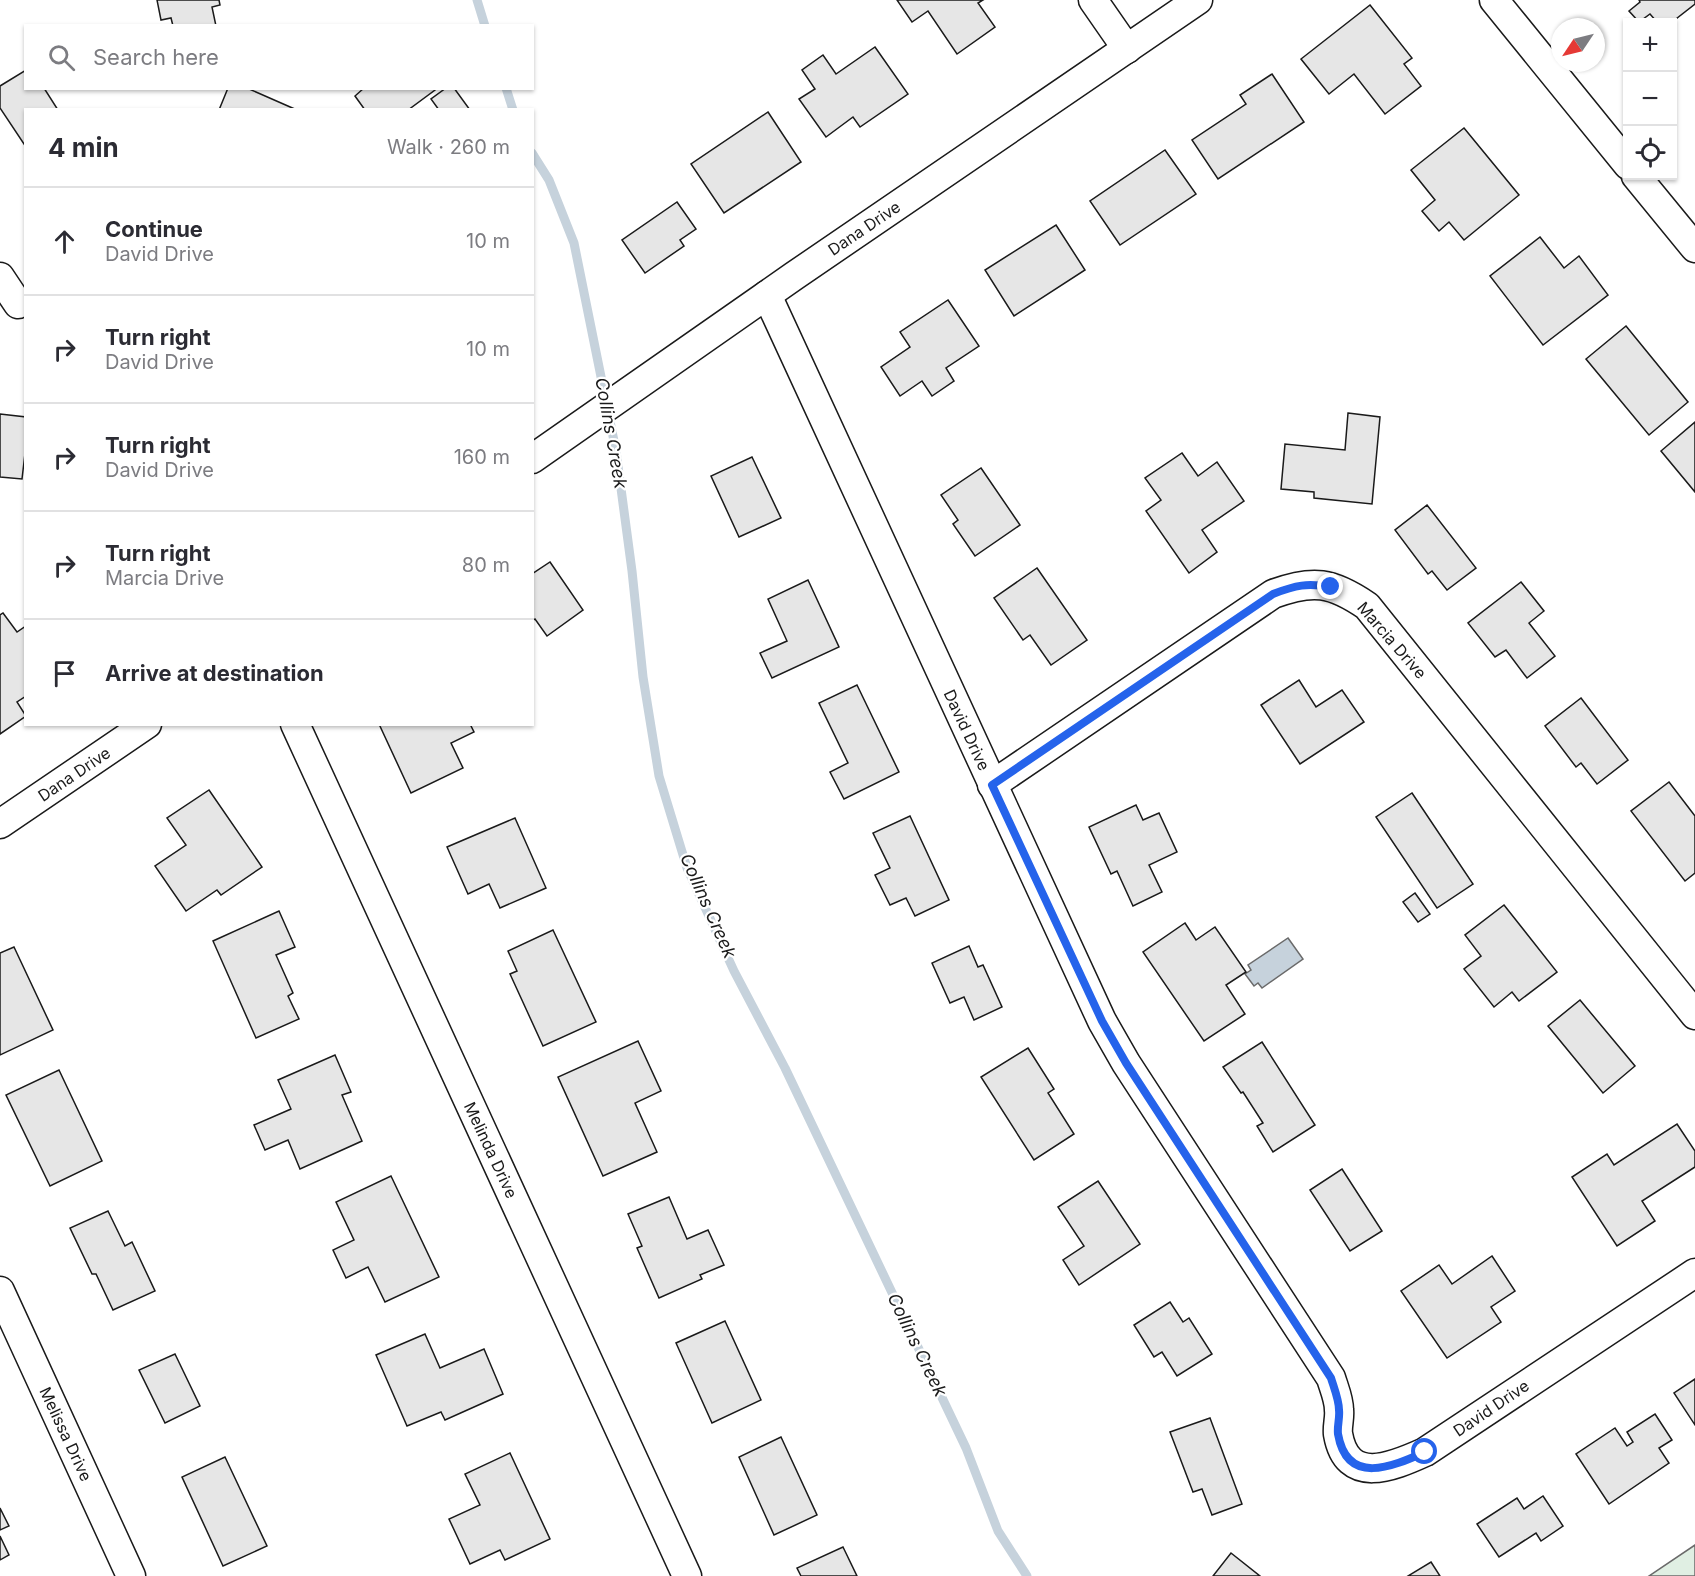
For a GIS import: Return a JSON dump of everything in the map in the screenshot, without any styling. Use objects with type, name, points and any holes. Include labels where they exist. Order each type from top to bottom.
[{"type":"street","points":[[1092,0],[1127,49]]},
{"type":"street","name":"Dana Drive","points":[[534,458],[1198,0]]},
{"type":"street","points":[[1494,0],[1623,159]]},
{"type":"street","points":[[1639,180],[1695,248]]},
{"type":"street","points":[[0,277],[18,304]]},
{"type":"street","name":"David Drive","points":[[767,295],[1102,1021],[1126,1063],[1331,1378],[1339,1408],[1338,1432],[1344,1451],[1353,1462],[1369,1468],[1394,1466],[1425,1452],[1695,1273]]},
{"type":"street","name":"Marcia Drive","points":[[992,785],[1273,594],[1310,584],[1331,587],[1350,594],[1367,606],[1695,1015]]},
{"type":"street","name":"Dana Drive","points":[[0,824],[144,726]]},
{"type":"street","name":"Melinda Drive","points":[[296,726],[687,1576]]},
{"type":"street","name":"Melissa Drive","points":[[0,1291],[131,1576]]},
{"type":"green space","points":[[1695,1545],[1695,1576],[1649,1576]]},
{"type":"shaded area","points":[[1288,938],[1303,959],[1262,988],[1258,983],[1254,986],[1245,974],[1251,970],[1248,965]]},
{"type":"building","points":[[157,0],[219,0],[220,5],[212,7],[216,24],[172,24],[171,18],[161,20]]},
{"type":"building","points":[[897,0],[983,0],[978,3],[995,27],[957,54],[928,11],[912,22]]},
{"type":"building","points":[[1639,0],[1695,0],[1695,4],[1677,18],[1654,18],[1650,14],[1644,18],[1635,18],[1629,11],[1640,2]]},
{"type":"building","points":[[1370,5],[1412,58],[1404,64],[1421,86],[1385,114],[1354,74],[1329,94],[1301,59]]},
{"type":"building","points":[[875,47],[908,94],[860,127],[853,117],[826,137],[799,99],[815,89],[802,70],[823,55],[836,74]]},
{"type":"building","points":[[24,71],[24,90],[45,90],[57,108],[24,108],[24,144],[0,108],[0,86]]},
{"type":"building","points":[[1272,74],[1304,122],[1218,179],[1192,140],[1246,104],[1240,95]]},
{"type":"building","points":[[227,90],[252,90],[292,108],[220,108]]},
{"type":"building","points":[[362,90],[435,90],[411,108],[364,108],[355,96]]},
{"type":"building","points":[[443,90],[455,90],[469,108],[438,108],[431,99]]},
{"type":"building","points":[[768,112],[801,162],[724,213],[691,164]]},
{"type":"building","points":[[1464,128],[1519,195],[1464,240],[1449,222],[1439,231],[1422,211],[1435,200],[1411,170]]},
{"type":"building","points":[[1165,150],[1196,194],[1120,245],[1090,201]]},
{"type":"building","points":[[677,202],[696,229],[680,240],[684,246],[645,273],[622,240]]},
{"type":"building","points":[[1056,225],[1085,270],[1014,316],[985,270]]},
{"type":"building","points":[[1540,237],[1564,268],[1579,256],[1608,295],[1543,345],[1490,276]]},
{"type":"building","points":[[948,300],[979,346],[946,368],[954,381],[932,396],[922,381],[900,396],[881,367],[910,347],[900,332]]},
{"type":"building","points":[[1626,326],[1688,402],[1649,435],[1586,359]]},
{"type":"building","points":[[1348,413],[1380,417],[1372,504],[1314,498],[1314,492],[1281,489],[1285,444],[1345,450]]},
{"type":"building","points":[[0,414],[24,417],[22,479],[0,477]]},
{"type":"building","points":[[1695,422],[1695,492],[1661,451]]},
{"type":"building","points":[[1182,453],[1198,476],[1217,462],[1244,501],[1202,530],[1217,552],[1189,573],[1146,511],[1161,500],[1145,478]]},
{"type":"building","points":[[752,457],[781,518],[739,537],[711,476]]},
{"type":"building","points":[[981,468],[1020,525],[975,556],[953,524],[958,520],[941,495]]},
{"type":"building","points":[[1427,505],[1476,568],[1447,590],[1432,571],[1428,574],[1395,530]]},
{"type":"building","points":[[550,562],[583,610],[547,636],[534,620],[534,573]]},
{"type":"building","points":[[1037,568],[1087,640],[1051,665],[1030,635],[1023,640],[994,598]]},
{"type":"building","points":[[808,580],[839,647],[772,678],[760,653],[787,641],[768,599]]},
{"type":"building","points":[[1521,582],[1544,611],[1529,623],[1555,656],[1527,678],[1506,650],[1495,657],[1468,623]]},
{"type":"building","points":[[3,613],[17,632],[24,627],[24,697],[17,702],[24,713],[24,717],[0,734],[0,615]]},
{"type":"building","points":[[1299,680],[1316,707],[1342,690],[1364,722],[1300,764],[1261,705]]},
{"type":"building","points":[[857,685],[899,772],[844,799],[830,772],[848,763],[819,703]]},
{"type":"building","points":[[1581,698],[1628,760],[1597,784],[1581,763],[1576,767],[1545,726]]},
{"type":"building","points":[[380,726],[471,726],[474,732],[451,743],[463,768],[411,793]]},
{"type":"building","points":[[1669,782],[1695,816],[1695,873],[1685,881],[1631,811]]},
{"type":"building","points":[[209,790],[262,867],[221,895],[217,890],[186,911],[155,866],[186,845],[167,818]]},
{"type":"building","points":[[1412,793],[1473,884],[1437,908],[1376,817]]},
{"type":"building","points":[[1136,805],[1143,820],[1159,813],[1177,852],[1149,865],[1162,892],[1133,906],[1117,871],[1111,874],[1089,827]]},
{"type":"building","points":[[910,816],[949,900],[915,916],[906,898],[890,905],[875,875],[890,868],[873,833]]},
{"type":"building","points":[[515,818],[546,888],[500,908],[489,884],[468,894],[447,847]]},
{"type":"building","points":[[1415,893],[1430,914],[1418,922],[1403,902]]},
{"type":"building","points":[[1504,905],[1557,972],[1519,1001],[1512,992],[1494,1007],[1464,969],[1481,956],[1465,935]]},
{"type":"building","points":[[279,911],[295,947],[276,955],[293,993],[288,996],[299,1019],[256,1038],[213,941]]},
{"type":"building","points":[[1185,923],[1196,940],[1215,927],[1246,972],[1226,985],[1245,1014],[1204,1041],[1143,952]]},
{"type":"building","points":[[553,930],[596,1022],[543,1046],[510,974],[517,971],[508,951]]},
{"type":"building","points":[[969,946],[978,967],[983,965],[1002,1007],[974,1020],[964,997],[950,1003],[932,963]]},
{"type":"building","points":[[14,947],[53,1030],[0,1055],[0,953]]},
{"type":"building","points":[[1580,1000],[1635,1066],[1603,1093],[1548,1026]]},
{"type":"building","points":[[638,1041],[661,1091],[635,1103],[657,1152],[603,1176],[558,1077]]},
{"type":"building","points":[[1262,1042],[1315,1125],[1273,1152],[1257,1126],[1263,1123],[1223,1067]]},
{"type":"building","points":[[1028,1048],[1054,1089],[1048,1093],[1074,1134],[1034,1160],[981,1077]]},
{"type":"building","points":[[335,1055],[351,1092],[342,1095],[362,1141],[300,1169],[288,1140],[265,1150],[254,1125],[291,1109],[278,1080]]},
{"type":"building","points":[[59,1070],[102,1161],[50,1186],[6,1095]]},
{"type":"building","points":[[1677,1124],[1695,1151],[1695,1167],[1642,1201],[1655,1221],[1617,1246],[1572,1177],[1607,1154],[1614,1165]]},
{"type":"building","points":[[1342,1169],[1382,1231],[1350,1251],[1310,1190]]},
{"type":"building","points":[[391,1176],[439,1277],[385,1302],[368,1267],[346,1278],[333,1250],[354,1240],[336,1202]]},
{"type":"building","points":[[1098,1181],[1140,1244],[1079,1285],[1063,1260],[1084,1246],[1058,1207]]},
{"type":"building","points":[[669,1197],[687,1239],[708,1230],[724,1265],[700,1275],[702,1279],[659,1298],[637,1248],[642,1246],[628,1214]]},
{"type":"building","points":[[108,1211],[125,1246],[132,1242],[155,1291],[113,1310],[96,1274],[92,1274],[70,1228]]},
{"type":"building","points":[[1492,1256],[1515,1291],[1491,1307],[1501,1322],[1447,1358],[1401,1291],[1439,1265],[1452,1284]]},
{"type":"building","points":[[1170,1302],[1183,1322],[1189,1318],[1212,1354],[1177,1376],[1162,1352],[1154,1357],[1134,1325]]},
{"type":"building","points":[[725,1321],[761,1400],[712,1423],[676,1343]]},
{"type":"building","points":[[425,1334],[440,1368],[484,1349],[503,1394],[445,1420],[441,1412],[407,1426],[376,1355]]},
{"type":"building","points":[[175,1354],[200,1406],[165,1423],[139,1370]]},
{"type":"building","points":[[1695,1379],[1695,1425],[1674,1393]]},
{"type":"building","points":[[1655,1414],[1672,1440],[1659,1448],[1669,1463],[1609,1504],[1576,1454],[1615,1428],[1627,1446],[1633,1442],[1627,1432]]},
{"type":"building","points":[[1210,1418],[1242,1504],[1212,1515],[1202,1489],[1193,1492],[1170,1432]]},
{"type":"building","points":[[781,1437],[817,1515],[774,1535],[739,1457]]},
{"type":"building","points":[[510,1453],[550,1539],[505,1560],[500,1550],[470,1564],[449,1519],[480,1505],[465,1474]]},
{"type":"building","points":[[225,1457],[267,1546],[223,1566],[182,1477]]},
{"type":"building","points":[[1543,1496],[1563,1526],[1541,1541],[1536,1533],[1499,1557],[1477,1524],[1517,1498],[1524,1509]]},
{"type":"building","points":[[0,1508],[9,1526],[0,1530]]},
{"type":"building","points":[[0,1536],[9,1555],[0,1560]]},
{"type":"building","points":[[843,1547],[857,1576],[801,1576],[797,1568]]},
{"type":"building","points":[[1231,1553],[1260,1576],[1213,1576]]},
{"type":"building","points":[[1431,1562],[1440,1576],[1408,1576]]},
{"type":"waterway","name":"Collins Creek","points":[[477,0],[484,24]]},
{"type":"waterway","name":"Collins Creek","points":[[507,90],[512,108]]},
{"type":"waterway","name":"Collins Creek","points":[[534,156],[549,180],[574,243],[616,451],[643,677],[659,776],[687,868],[734,971],[785,1068],[966,1448],[998,1531],[1027,1576]]},
{"type":"route","points":[[1331,587],[1310,584],[1273,594],[992,785],[1102,1021],[1126,1063],[1331,1378],[1339,1408],[1338,1432],[1344,1451],[1353,1462],[1369,1468],[1394,1466],[1425,1452]]}]
